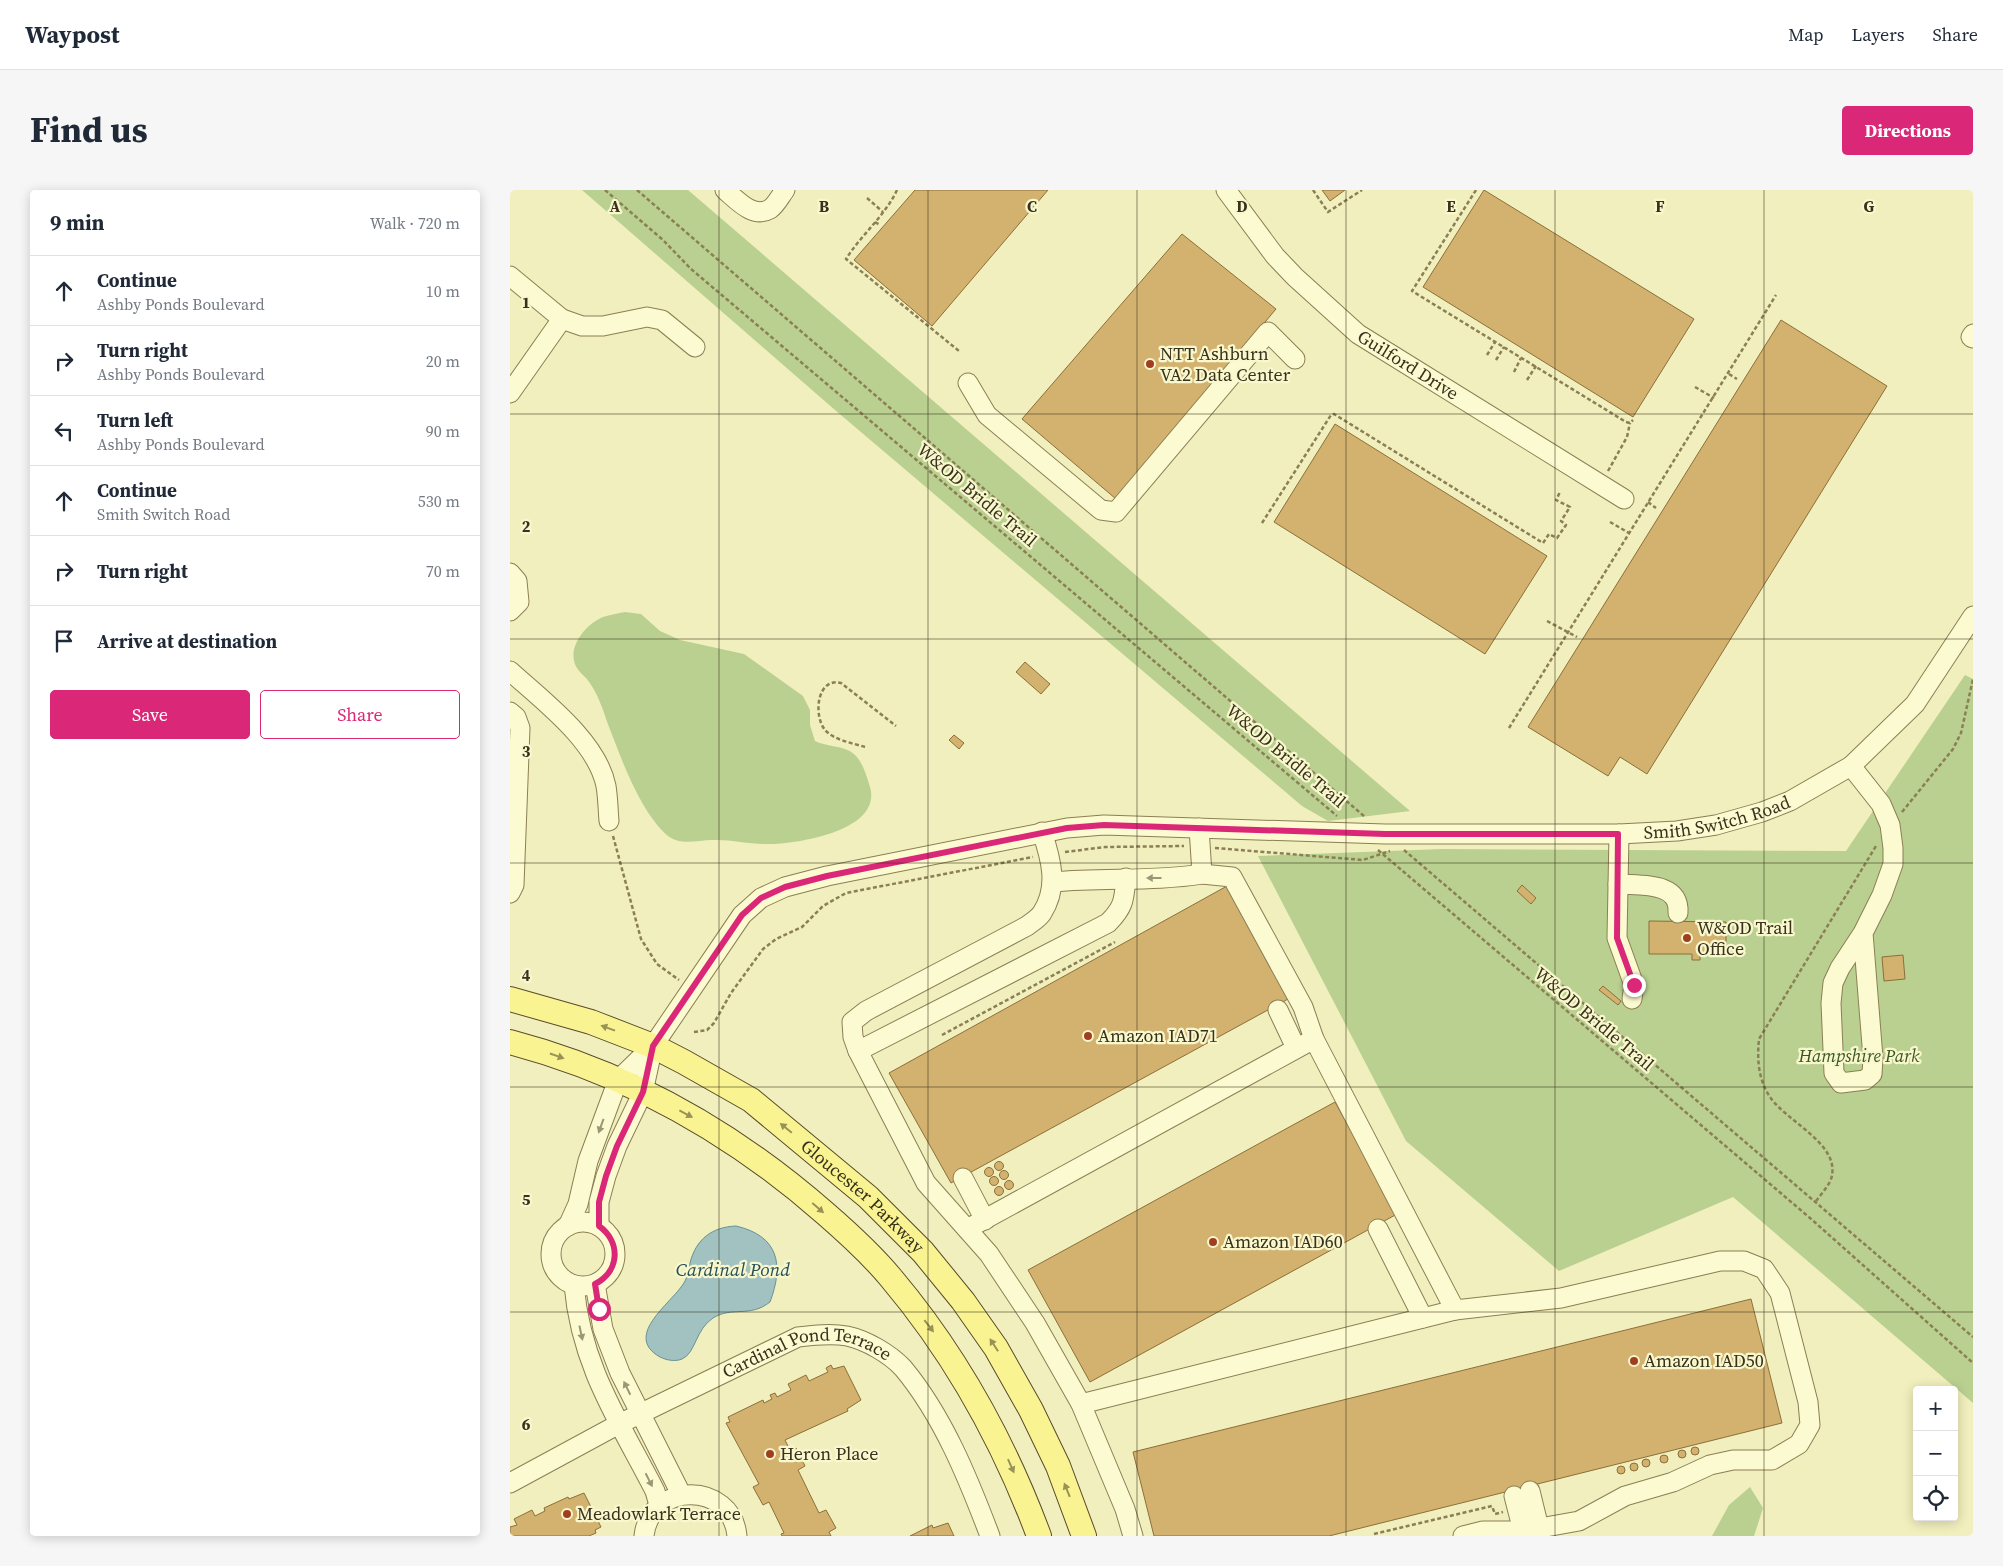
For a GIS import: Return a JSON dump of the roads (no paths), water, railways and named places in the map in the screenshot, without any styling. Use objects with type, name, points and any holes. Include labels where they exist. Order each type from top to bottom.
[{"type":"main road","name":"Gloucester Parkway","points":[[510,999],[591,1022],[653,1046],[751,1100],[868,1197],[924,1252],[963,1300],[996,1348],[1027,1402],[1058,1466],[1084,1536]]},
{"type":"main road","name":"Gloucester Parkway","points":[[510,1042],[557,1056],[618,1080],[702,1122],[760,1161],[834,1222],[891,1277],[935,1334],[973,1392],[1001,1443],[1022,1489],[1039,1536]]},
{"type":"street","points":[[725,190],[748,209],[758,212],[770,209],[785,190]]},
{"type":"street","name":"Guilford Drive","points":[[1226,190],[1275,256],[1295,278],[1358,334],[1624,499]]},
{"type":"street","points":[[510,276],[562,319],[582,326],[603,326],[647,317],[662,320],[695,347]]},
{"type":"street","points":[[510,393],[562,319]]},
{"type":"street","points":[[968,383],[988,415],[1101,510],[1116,512],[1268,332],[1295,359]]},
{"type":"street","points":[[1973,334],[1971,337],[1973,338]]},
{"type":"street","points":[[510,573],[517,580],[518,602],[510,611]]},
{"type":"street","name":"Smith Switch Road","points":[[618,1080],[653,1046],[742,915],[771,892],[827,876],[1042,832],[1104,825],[1200,837],[1358,833],[1388,842],[1618,834],[1687,830],[1716,825],[1762,812],[1790,801],[1851,766],[1916,704],[1972,620]]},
{"type":"street","points":[[510,671],[566,722],[599,765],[606,786],[609,821]]},
{"type":"street","points":[[510,712],[516,717],[520,728],[514,885],[510,893]]},
{"type":"street","points":[[1851,766],[1880,804],[1890,825],[1893,864],[1882,895],[1863,933],[1833,982],[1831,1003],[1834,1073],[1842,1083],[1865,1080],[1872,1074],[1873,1058],[1863,933]]},
{"type":"street","points":[[1042,832],[1049,854],[1054,882],[1042,914],[1027,926],[866,1010],[852,1022],[853,1037],[858,1051],[926,1183],[989,1254],[1035,1323],[1081,1404],[1134,1536]]},
{"type":"street","points":[[1618,834],[1617,938],[1634,985],[1632,999]]},
{"type":"street","points":[[1200,837],[1202,874]]},
{"type":"street","points":[[1054,882],[1084,878],[1177,878],[1202,874],[1232,876],[1303,1007],[1314,1039],[1455,1310]]},
{"type":"street","points":[[858,1051],[1108,923],[1120,911],[1124,902],[1126,878]]},
{"type":"street","points":[[1618,884],[1659,887],[1672,893],[1679,906],[1678,913]]},
{"type":"street","points":[[1278,1010],[1296,1048]]},
{"type":"street","points":[[967,1229],[1314,1039]]},
{"type":"street","name":"Smith Switch Road","points":[[599,1226],[599,1202],[606,1176],[617,1146],[643,1092],[653,1046]]},
{"type":"street","points":[[568,1226],[584,1222],[599,1226],[613,1242],[615,1256],[611,1270],[595,1284],[574,1285],[557,1273],[542,1250],[568,1226],[578,1204],[588,1161],[618,1080]]},
{"type":"street","points":[[969,1177],[990,1217]]},
{"type":"street","points":[[1378,1229],[1423,1318]]},
{"type":"street","points":[[1081,1404],[1455,1310],[1561,1298],[1720,1261],[1744,1261],[1764,1269],[1780,1292],[1808,1402],[1810,1425],[1799,1444],[1772,1460],[1733,1460],[1710,1465],[1673,1482],[1625,1496],[1579,1521],[1531,1530],[1483,1531],[1463,1536]]},
{"type":"street","points":[[595,1284],[606,1338],[620,1374],[681,1494]]},
{"type":"street","points":[[574,1285],[582,1340],[596,1380],[655,1491],[659,1506]]},
{"type":"street","name":"Cardinal Pond Terrace","points":[[510,1483],[619,1424],[798,1337],[824,1334],[848,1336],[870,1344],[902,1367],[936,1417],[972,1489],[990,1536]]},
{"type":"street","points":[[644,1536],[650,1516],[659,1506],[681,1494],[695,1493],[709,1497],[722,1504],[731,1515],[737,1536]]},
{"type":"street","points":[[1518,1499],[1531,1530]]},
{"type":"water","name":"Cardinal Pond","points":[[736,1226],[761,1237],[774,1254],[777,1264],[777,1276],[770,1302],[755,1310],[727,1313],[713,1318],[707,1323],[687,1356],[682,1359],[671,1360],[660,1357],[649,1348],[646,1339],[648,1329],[654,1318],[685,1281],[696,1247],[701,1241],[712,1232]]},
{"type":"place","name":"NTT Ashburn VA2 Data Center","points":[[1150,364]]},
{"type":"place","name":"W&OD Trail Office","points":[[1687,938]]},
{"type":"place","name":"Amazon IAD71","points":[[1088,1036]]},
{"type":"place","name":"Amazon IAD60","points":[[1213,1242]]},
{"type":"place","name":"Amazon IAD50","points":[[1634,1361]]},
{"type":"place","name":"Heron Place","points":[[770,1454]]},
{"type":"place","name":"Meadowlark Terrace","points":[[567,1514]]},
{"type":"park label","name":"Hampshire Park","points":[[1859,1056]]}]
